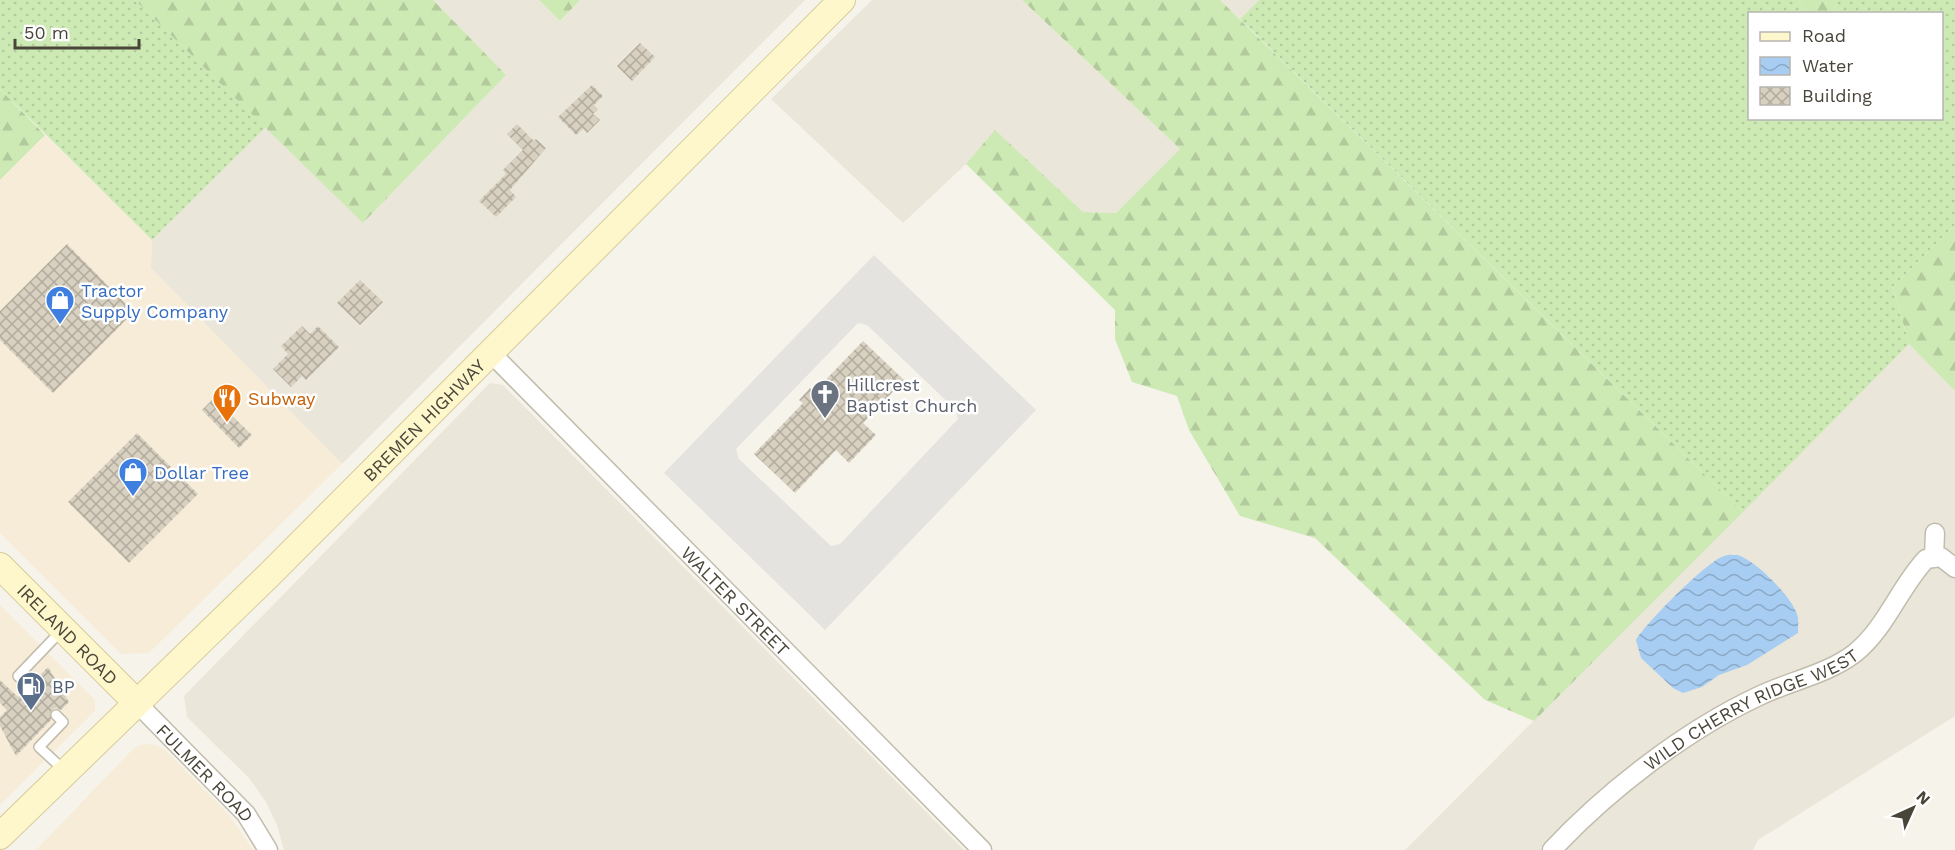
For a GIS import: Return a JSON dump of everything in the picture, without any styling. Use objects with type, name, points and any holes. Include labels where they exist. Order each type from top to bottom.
[{"type":"main road","name":"BREMEN HIGHWAY","points":[[0,836],[270,574],[489,351],[842,0]]},
{"type":"main road","name":"IRELAND ROAD","points":[[0,566],[136,702]]},
{"type":"street","name":"WALTER STREET","points":[[489,351],[982,850]]},
{"type":"street","points":[[1935,533],[1934,556],[1941,557],[1955,568]]},
{"type":"street","name":"WILD CHERRY RIDGE WEST","points":[[1551,850],[1614,792],[1685,740],[1758,696],[1839,663],[1854,653],[1878,628],[1920,565],[1934,556]]},
{"type":"street","name":"FULMER ROAD","points":[[136,702],[246,814],[268,850]]},
{"type":"lane","points":[[29,687],[18,676],[63,630]]},
{"type":"lane","points":[[56,715],[63,722],[39,747],[65,771]]},
{"type":"shaded area","points":[[433,0],[539,0],[560,21],[580,0],[805,0],[342,464],[151,268],[152,240],[266,127],[364,222],[506,75]]},
{"type":"shaded area","points":[[872,0],[1022,0],[1180,149],[1116,213],[1083,212],[995,131],[966,164],[903,223],[771,99]]},
{"type":"shaded area","points":[[1220,0],[1259,0],[1240,19]]},
{"type":"shaded area","points":[[45,135],[152,240],[151,268],[342,464],[149,653],[121,654],[0,533],[0,180]]},
{"type":"shaded area","points":[[874,255],[1036,410],[825,630],[664,473]],"holes":[[[858,323],[867,325],[956,410],[958,419],[840,544],[831,546],[739,459],[736,449]]]},
{"type":"shaded area","points":[[1909,344],[1955,391],[1955,716],[1758,840],[1753,850],[1405,850]]},
{"type":"shaded area","points":[[490,383],[503,385],[964,850],[284,850],[277,825],[266,802],[250,779],[187,717],[184,696]]},
{"type":"shaded area","points":[[0,605],[95,700],[95,711],[0,805]]},
{"type":"shaded area","points":[[144,744],[156,745],[165,750],[230,816],[253,850],[36,850],[134,748]]},
{"type":"green space","points":[[0,0],[135,0],[266,127],[152,240],[0,89]]},
{"type":"green space","points":[[135,0],[433,0],[506,75],[363,223]]},
{"type":"green space","points":[[539,0],[580,0],[560,21]]},
{"type":"green space","points":[[1022,0],[1220,0],[1743,512],[1534,721],[1485,700],[1315,538],[1240,516],[1189,430],[1177,396],[1132,382],[1115,339],[1115,310],[966,164],[995,130],[1083,212],[1116,213],[1180,149]]},
{"type":"green space","points":[[1259,0],[1798,0],[1804,12],[1748,12],[1748,120],[1943,120],[1943,12],[1834,12],[1837,0],[1955,0],[1955,225],[1893,287],[1909,344],[1743,512],[1240,19]]},
{"type":"green space","points":[[1798,0],[1837,0],[1834,12],[1804,12]]},
{"type":"green space","points":[[0,89],[45,135],[0,180]]},
{"type":"green space","points":[[1955,225],[1955,391],[1909,344],[1893,287]]},
{"type":"water","points":[[1738,555],[1754,564],[1787,598],[1797,614],[1798,633],[1747,665],[1719,675],[1702,687],[1683,693],[1673,688],[1641,658],[1636,640],[1664,607],[1704,569],[1724,556]]},
{"type":"building","points":[[640,43],[655,57],[632,81],[617,66]]},
{"type":"building","points":[[592,85],[603,96],[594,105],[598,109],[593,114],[600,120],[587,133],[583,129],[576,135],[558,117]]},
{"type":"building","points":[[517,124],[534,141],[536,139],[546,148],[510,190],[516,197],[496,217],[479,201],[506,174],[503,170],[523,150],[507,134]]},
{"type":"building","name":"Tractor Supply Company","points":[[67,244],[134,312],[53,393],[0,340],[0,311]]},
{"type":"building","points":[[360,280],[383,302],[360,325],[337,303]]},
{"type":"building","points":[[302,326],[310,334],[318,326],[339,347],[306,380],[302,376],[291,387],[273,369],[288,354],[281,346]]},
{"type":"building","name":"Hillcrest Baptist Church","points":[[863,341],[904,380],[863,423],[876,435],[849,463],[836,450],[795,493],[754,454],[803,403],[799,400],[810,388],[814,392]]},
{"type":"building","name":"Subway","points":[[214,398],[252,435],[239,448],[202,410]]},
{"type":"building","name":"Dollar Tree","points":[[137,433],[198,494],[129,563],[68,502]]},
{"type":"building","name":"BP","points":[[48,667],[69,702],[61,710],[55,708],[51,711],[51,720],[16,756],[0,726],[0,717],[7,710],[0,703],[0,680],[18,697],[24,691],[33,692],[36,688],[33,682]]},
{"type":"place","name":"Tractor Supply Company","points":[[60,326]]},
{"type":"place","name":"Hillcrest Baptist Church","points":[[825,420]]},
{"type":"place","name":"Subway","points":[[227,424]]},
{"type":"place","name":"Dollar Tree","points":[[133,498]]},
{"type":"place","name":"BP","points":[[31,712]]}]
